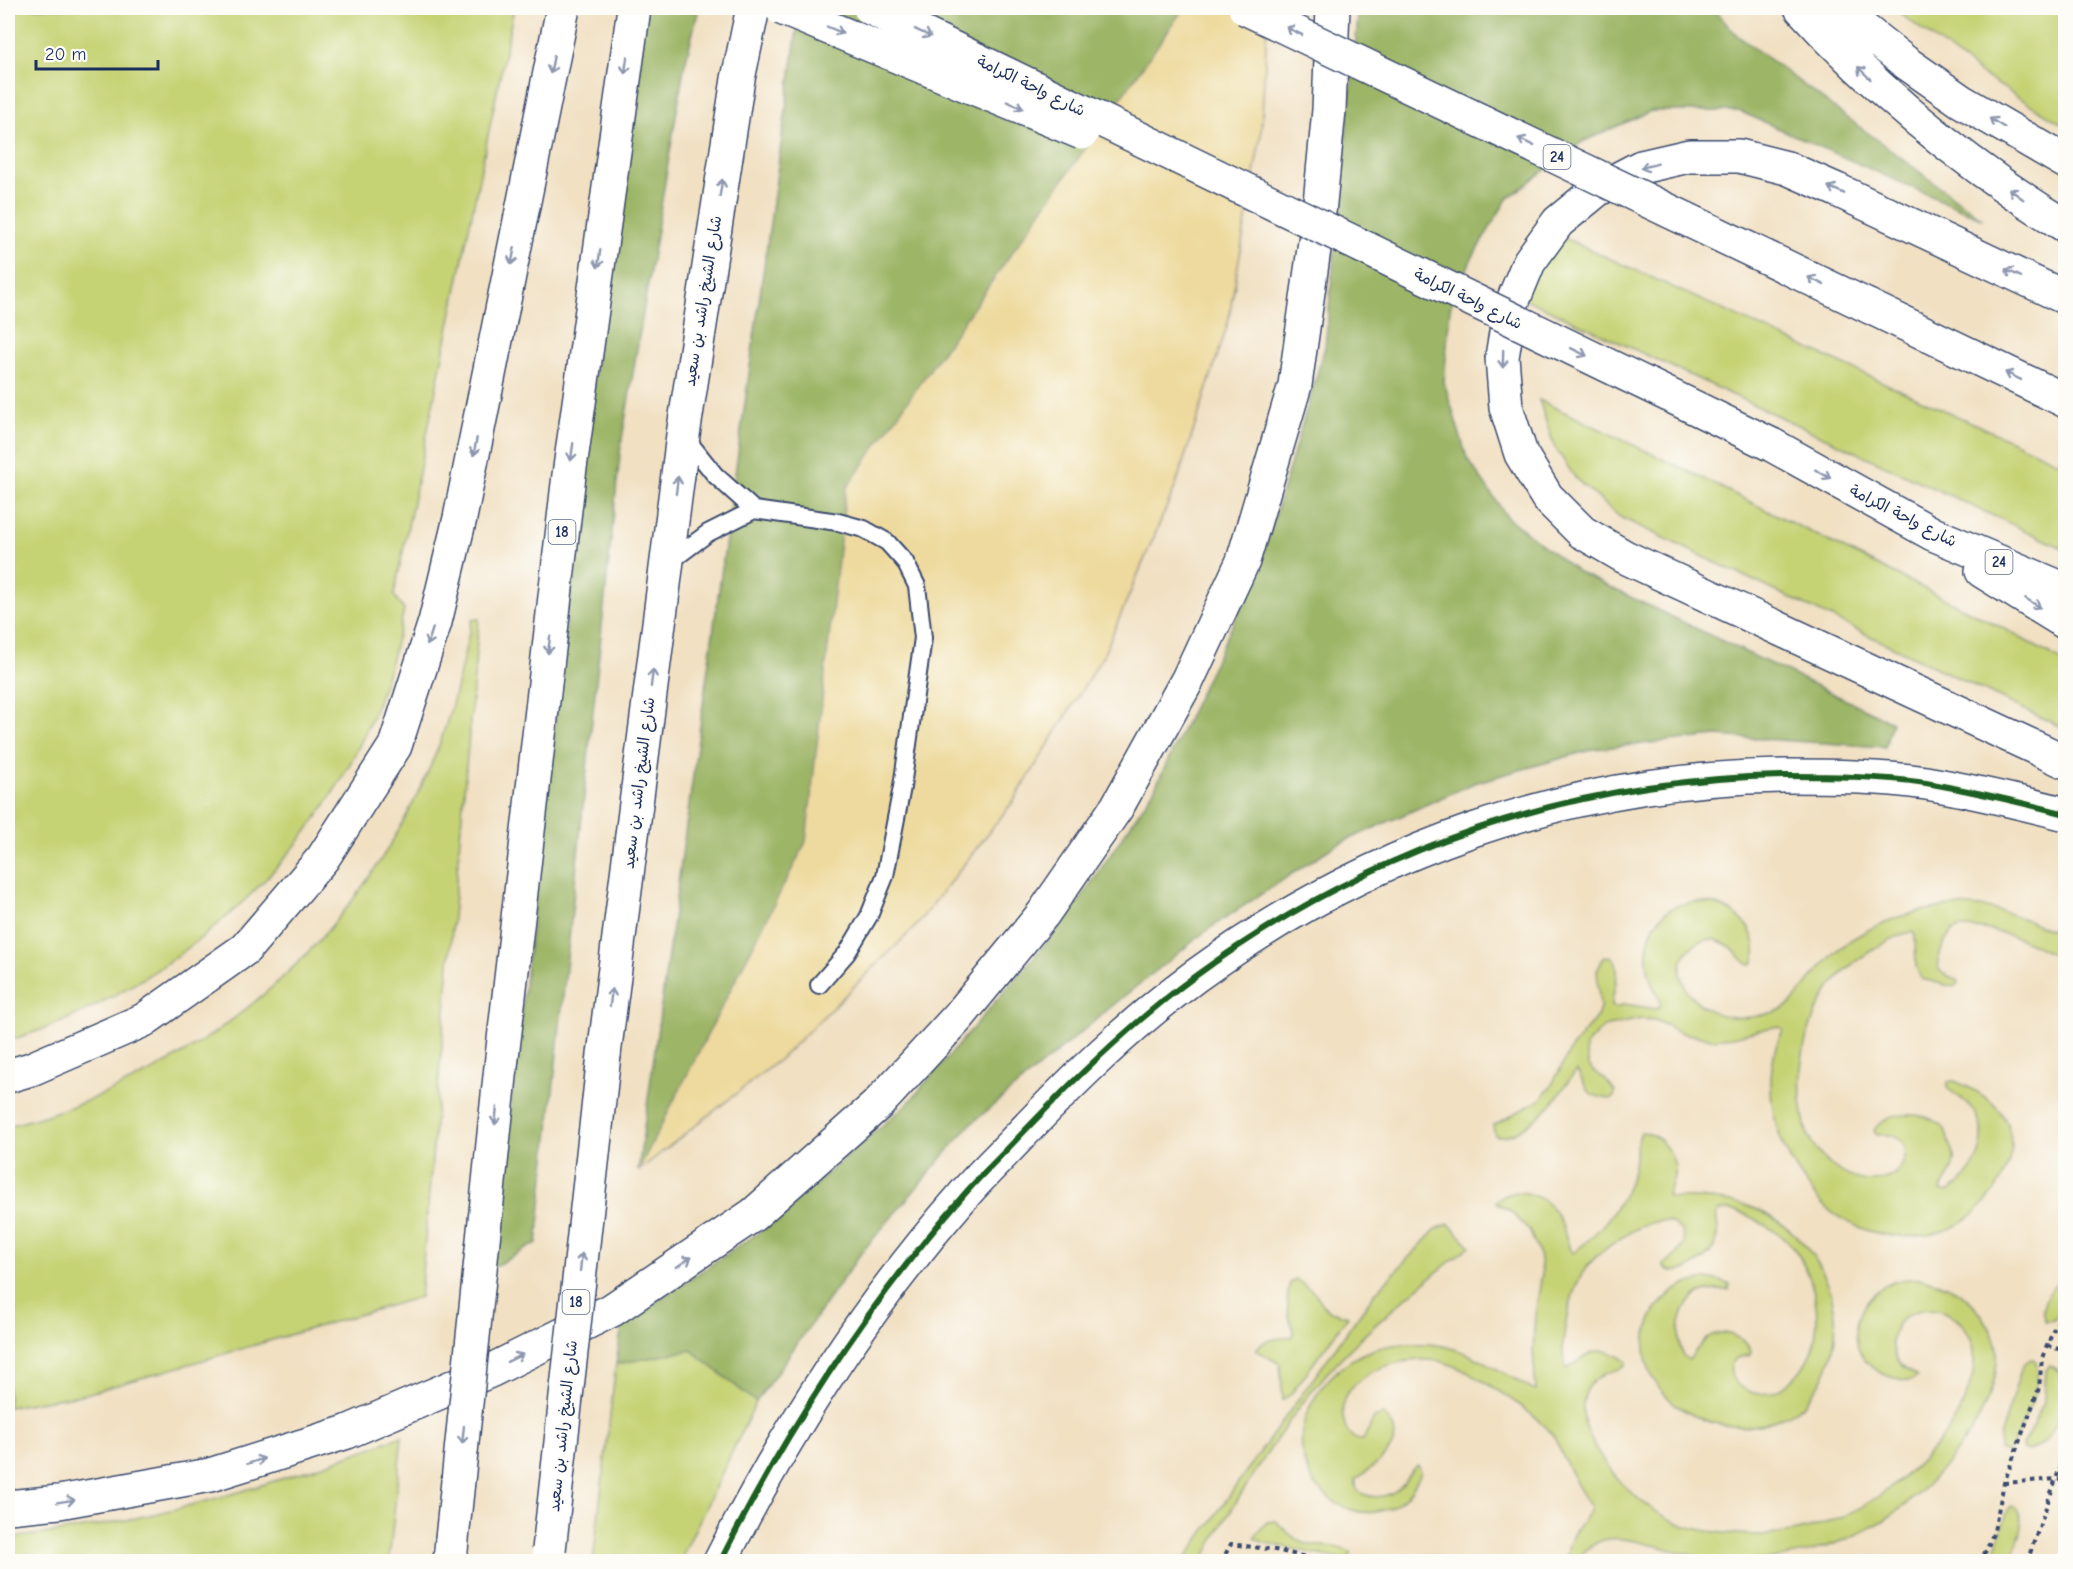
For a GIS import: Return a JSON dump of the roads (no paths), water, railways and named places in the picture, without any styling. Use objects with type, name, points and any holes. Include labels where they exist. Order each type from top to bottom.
[{"type":"main road","points":[[8,1076],[31,1069],[144,1020],[246,949],[324,858],[395,746],[435,622],[460,518],[563,8]]},
{"type":"main road","name":"18","points":[[451,1550],[502,1057],[569,475],[634,8]]},
{"type":"main road","name":"شارع الشيخ راشد بن سعيد","points":[[548,1556],[604,1055],[683,435],[738,79],[753,8]]},
{"type":"main road","points":[[781,8],[1413,272]]},
{"type":"main road","name":"شارع واحة الكرامة","points":[[870,8],[1772,445],[1933,534],[2066,590]]},
{"type":"main road","name":"24","points":[[1245,8],[2066,401]]},
{"type":"main road","points":[[8,1507],[59,1502],[210,1475],[337,1435],[492,1370],[612,1310],[753,1215],[877,1105],[959,1016],[1043,914],[1117,807],[1188,680],[1243,561],[1295,385],[1319,213],[1329,110],[1334,8]]},
{"type":"main road","points":[[1801,8],[1886,95],[1960,154],[2026,202],[2066,226]]},
{"type":"main road","points":[[1837,8],[1905,62],[1961,100],[2066,162]]},
{"type":"main road","points":[[2066,298],[1787,168],[1738,156],[1689,156],[1641,167],[1623,176],[1597,190],[1558,222],[1529,262],[1510,308],[1502,357],[1506,407],[1521,454],[1547,497],[1582,532],[1625,557],[2066,762]]},
{"type":"main road","points":[[1933,534],[1978,568],[2066,623]]},
{"type":"main road","points":[[720,1562],[779,1452],[821,1383],[880,1299],[962,1197],[1043,1111],[1136,1024],[1193,978],[1261,931],[1339,887],[1410,853],[1505,818],[1611,792],[1687,780],[1836,776],[1922,783],[1994,796],[2066,814]]},
{"type":"lane","points":[[683,435],[715,476],[754,510],[838,522],[864,529],[886,542],[905,562],[917,586],[923,638],[903,787],[885,876],[869,916],[847,953],[819,985]]},
{"type":"lane","points":[[667,563],[708,533],[754,510]]}]
